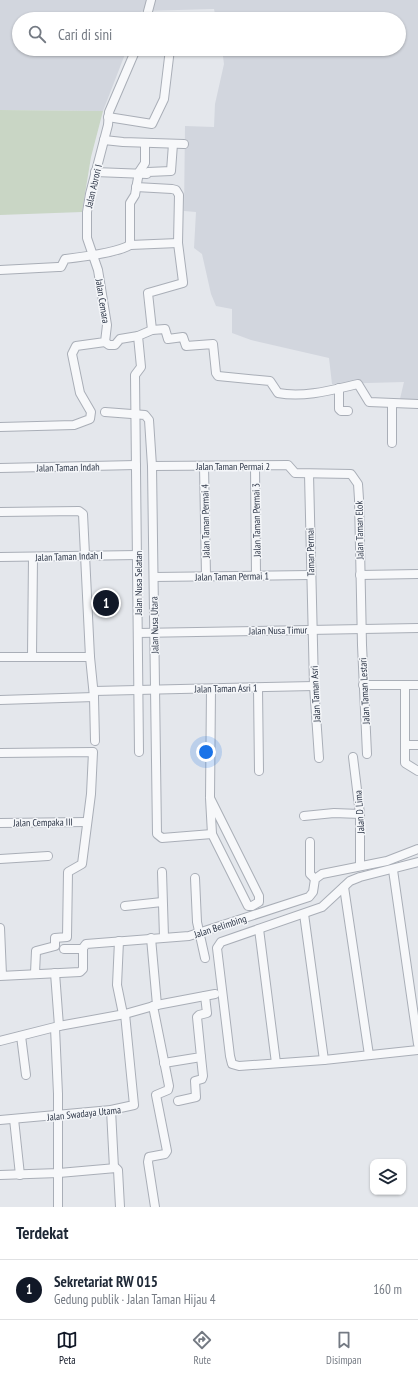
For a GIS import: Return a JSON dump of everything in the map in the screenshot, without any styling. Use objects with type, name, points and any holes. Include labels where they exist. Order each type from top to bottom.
[{"type":"street","points":[[148,12],[151,0]]},
{"type":"street","name":"Jalan Abrori I","points":[[94,255],[87,238],[87,212],[108,117],[133,56]]},
{"type":"street","points":[[108,117],[152,124],[164,99],[169,56]]},
{"type":"street","points":[[104,140],[145,144],[184,144]]},
{"type":"street","points":[[130,245],[130,202],[135,195],[138,174],[144,163],[145,144]]},
{"type":"street","points":[[95,172],[147,174],[148,172],[171,172],[173,144]]},
{"type":"street","points":[[136,187],[176,190],[180,198],[178,243],[183,283],[148,293],[152,330]]},
{"type":"street","points":[[0,270],[61,267],[65,259],[94,255],[125,248],[130,245],[178,243]]},
{"type":"street","name":"Jalan Cemara","points":[[94,255],[107,325],[105,342]]},
{"type":"street","points":[[0,427],[74,424],[90,419],[92,412],[80,393],[72,354],[76,346],[80,344],[105,342],[109,345],[115,345],[120,339],[138,336],[152,330],[165,329],[168,339],[183,337],[186,346],[213,344],[216,373],[218,376],[270,380],[278,393],[286,395],[307,394],[358,384],[369,402],[418,404]]},
{"type":"street","name":"Jalan Nusa Selatan","points":[[138,336],[141,367],[135,376],[135,414],[138,555],[139,752]]},
{"type":"street","points":[[339,388],[339,409],[341,411],[348,412]]},
{"type":"street","points":[[392,404],[392,443]]},
{"type":"street","points":[[105,412],[135,414]]},
{"type":"street","name":"Jalan Nusa Utara","points":[[135,414],[148,417],[152,466],[157,834],[162,838],[212,834]]},
{"type":"street","name":"Jalan Taman Indah","points":[[0,468],[136,465]]},
{"type":"street","name":"Jalan Taman Permai 2","points":[[152,466],[288,465],[295,473],[309,474]]},
{"type":"street","name":"Jalan Taman Permai 4","points":[[204,466],[206,576]]},
{"type":"street","name":"Jalan Taman Permai 3","points":[[255,466],[256,575]]},
{"type":"street","name":"Jalan Taman Elok","points":[[309,474],[351,474],[358,484],[362,629]]},
{"type":"street","name":"Taman Permai","points":[[309,474],[312,630]]},
{"type":"street","points":[[0,512],[81,512],[84,517],[90,657],[94,694],[95,741]]},
{"type":"street","name":"Jalan Taman Indah I","points":[[0,557],[138,555]]},
{"type":"street","points":[[32,656],[33,557]]},
{"type":"street","points":[[360,575],[418,574]]},
{"type":"street","name":"Jalan Taman Permai 1","points":[[154,577],[310,575]]},
{"type":"street","name":"Jalan Nusa Timur","points":[[138,633],[418,628]]},
{"type":"street","name":"Jalan Taman Lestari","points":[[362,629],[363,685],[367,754]]},
{"type":"street","name":"Jalan Taman Asri","points":[[312,630],[319,758]]},
{"type":"street","points":[[0,657],[90,657]]},
{"type":"street","points":[[363,685],[418,685]]},
{"type":"street","points":[[405,685],[405,763],[418,771]]},
{"type":"street","name":"Jalan Taman Asri 1","points":[[0,700],[138,690],[314,686]]},
{"type":"street","points":[[210,798],[259,896],[259,902],[252,906],[248,906],[212,834],[210,798],[211,688]]},
{"type":"street","points":[[258,688],[259,771]]},
{"type":"street","points":[[405,745],[418,745]]},
{"type":"street","name":"Jalan Cempaka III","points":[[0,753],[93,752],[91,794],[86,822],[0,823]]},
{"type":"street","name":"Jalan D Lima","points":[[353,757],[360,814],[360,866]]},
{"type":"street","points":[[304,816],[334,813],[360,814]]},
{"type":"street","points":[[35,973],[36,951],[55,946],[55,938],[67,937],[68,872],[82,864],[86,822]]},
{"type":"street","points":[[310,842],[310,874],[315,879],[322,874],[387,861],[418,849]]},
{"type":"street","points":[[0,860],[48,856]]},
{"type":"street","points":[[418,862],[350,881],[322,907],[221,942],[217,948],[232,1064],[239,1066],[276,1062],[324,1060],[418,1050]]},
{"type":"street","points":[[393,870],[418,1044]]},
{"type":"street","points":[[162,872],[164,937]]},
{"type":"street","points":[[195,878],[199,933],[204,958]]},
{"type":"street","name":"Jalan Belimbing","points":[[83,949],[86,944],[188,936],[199,933],[309,897],[313,892],[315,879]]},
{"type":"street","points":[[344,886],[369,1055]]},
{"type":"street","points":[[125,906],[162,902]]},
{"type":"street","points":[[304,914],[324,1060]]},
{"type":"street","points":[[0,928],[1,976],[83,971],[83,949],[64,949]]},
{"type":"street","points":[[259,929],[276,1062]]},
{"type":"street","points":[[151,938],[155,1005],[169,1088],[156,1095],[167,1151],[165,1154],[149,1157],[148,1162],[155,1207]]},
{"type":"street","points":[[119,941],[117,985],[124,1014]]},
{"type":"street","points":[[55,973],[59,1173],[58,1207]]},
{"type":"street","points":[[0,1041],[57,1027],[124,1014],[155,1005],[215,994]]},
{"type":"street","points":[[178,1101],[196,1097],[195,1081],[202,1079],[197,1017],[207,1013],[205,996]]},
{"type":"street","name":"Jalan Swadaya Utama","points":[[0,1120],[111,1110],[131,1107],[134,1105],[124,1014]]},
{"type":"street","points":[[21,1036],[26,1075]]},
{"type":"street","points":[[164,1063],[201,1057]]},
{"type":"street","points":[[111,1110],[114,1168]]},
{"type":"street","points":[[14,1119],[20,1175]]},
{"type":"street","points":[[0,1175],[59,1173],[114,1168],[118,1170],[120,1207]]},
{"type":"shaded area","points":[[0,0],[418,0],[418,403],[399,403],[404,382],[332,384],[329,358],[251,340],[232,333],[232,309],[216,306],[211,294],[202,254],[194,248],[196,212],[184,211],[185,126],[214,127],[215,104],[224,64],[223,56],[406,56],[406,12],[215,12],[214,9],[141,12],[12,12],[12,56],[124,56],[103,111],[0,110]]},
{"type":"green space","points":[[0,110],[103,111],[91,157],[82,212],[0,215]]},
{"type":"place","name":"Sekretariat RW 015","points":[[106,603]]}]
